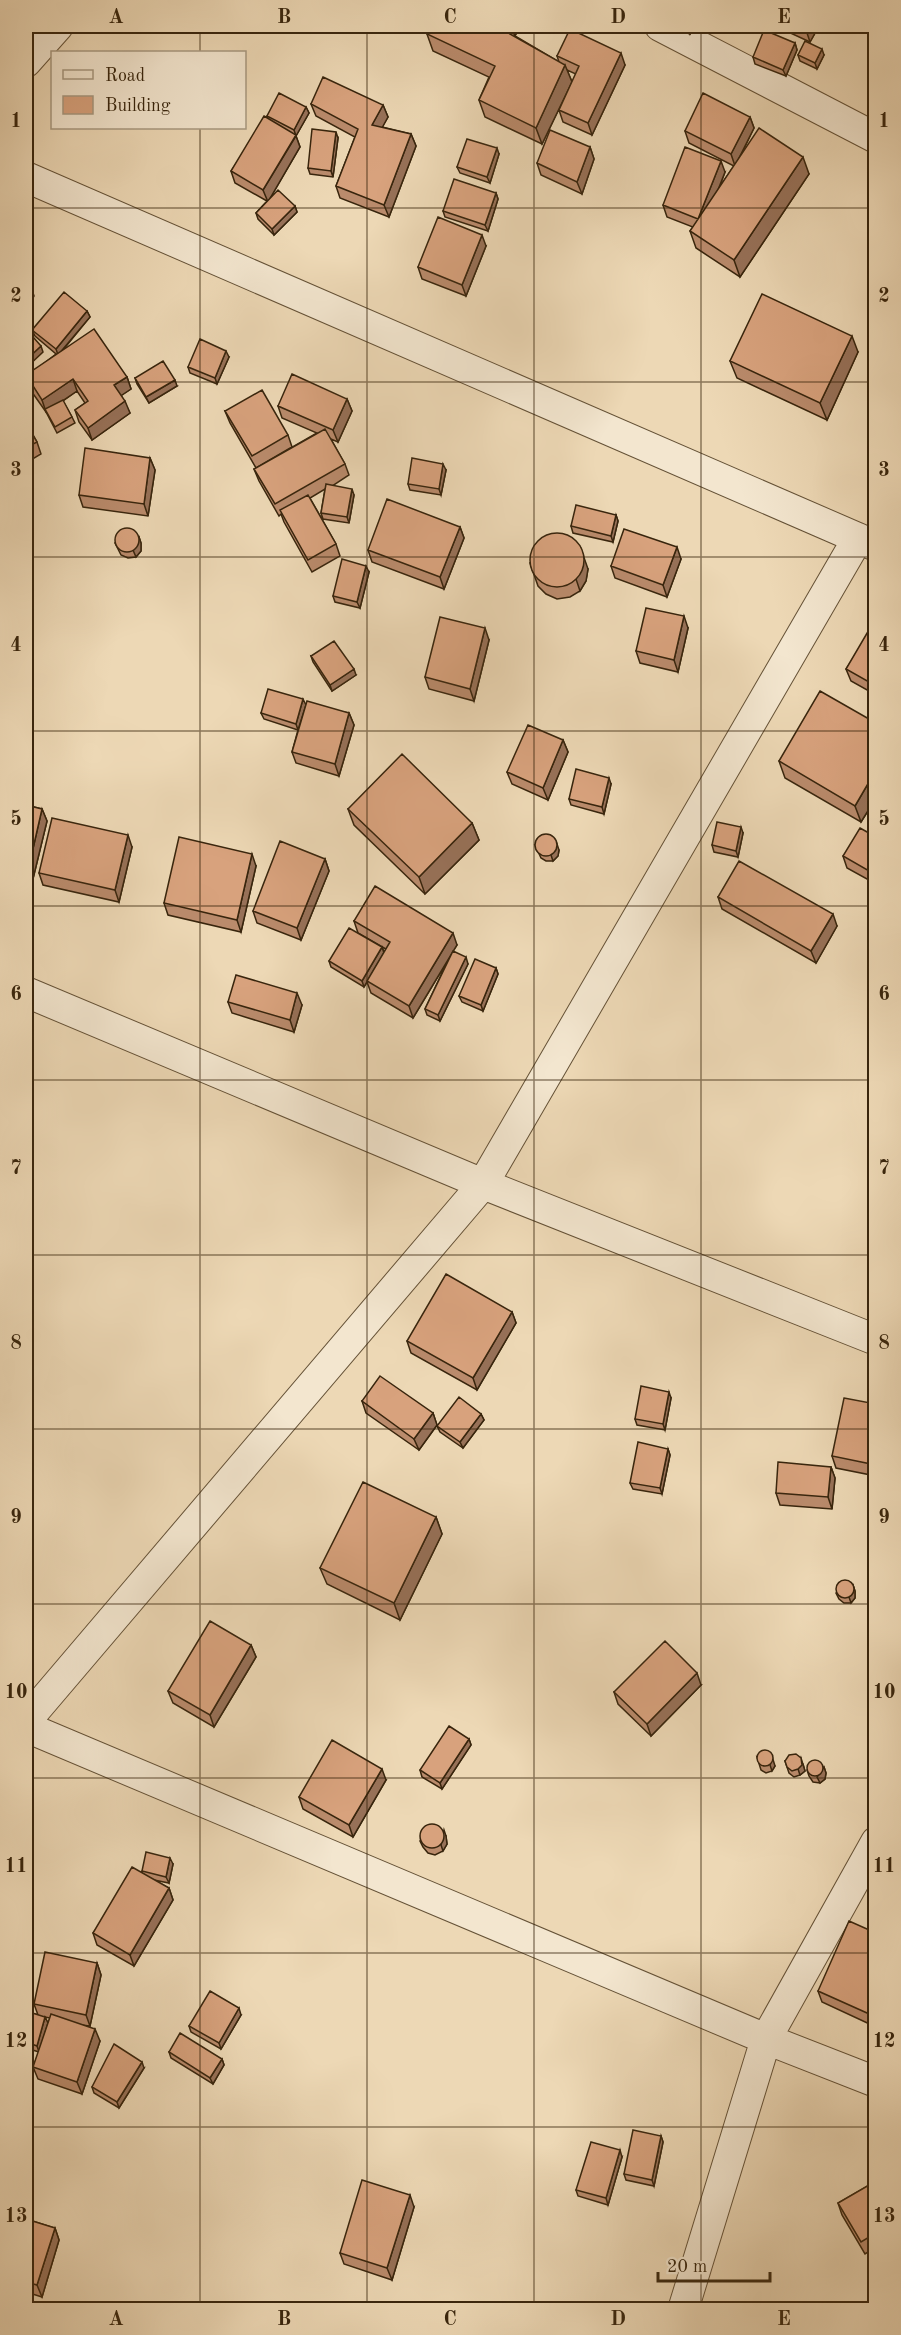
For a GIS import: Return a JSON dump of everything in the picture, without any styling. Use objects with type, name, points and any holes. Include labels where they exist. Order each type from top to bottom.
[{"type":"street","points":[[26,62],[58,26]]},
{"type":"street","points":[[660,26],[876,138]]},
{"type":"street","points":[[26,177],[867,542],[483,1184],[26,1721]]},
{"type":"street","points":[[26,992],[483,1184],[876,1340]]},
{"type":"street","points":[[26,1727],[766,2039],[876,2082]]},
{"type":"street","points":[[682,2310],[766,2039],[876,1842]]},
{"type":"building","points":[[431,26],[496,26],[565,65],[536,128],[479,100],[495,66],[427,34]]},
{"type":"building","points":[[796,26],[809,26],[806,30]]},
{"type":"building","points":[[570,29],[621,53],[588,123],[559,110],[579,66],[557,56]]},
{"type":"building","points":[[764,30],[795,43],[783,70],[753,57]]},
{"type":"building","points":[[805,41],[822,49],[815,63],[798,55]]},
{"type":"building","points":[[323,77],[383,105],[372,125],[411,134],[384,205],[336,186],[358,129],[311,104]]},
{"type":"building","points":[[279,93],[306,107],[294,130],[267,116]]},
{"type":"building","points":[[703,93],[750,117],[731,154],[685,131]]},
{"type":"building","points":[[264,116],[296,135],[263,190],[231,171]]},
{"type":"building","points":[[759,128],[803,157],[734,260],[690,231]]},
{"type":"building","points":[[312,129],[336,132],[331,171],[308,168]]},
{"type":"building","points":[[550,130],[590,147],[577,182],[537,163]]},
{"type":"building","points":[[467,139],[497,148],[487,177],[457,167]]},
{"type":"building","points":[[685,147],[721,161],[698,219],[663,205]]},
{"type":"building","points":[[454,179],[496,193],[485,225],[443,211]]},
{"type":"building","points":[[278,190],[295,206],[272,229],[256,213]]},
{"type":"building","points":[[438,217],[482,235],[462,285],[418,267]]},
{"type":"building","points":[[64,292],[87,311],[56,349],[32,330]]},
{"type":"building","points":[[762,294],[852,336],[820,403],[730,361]]},
{"type":"building","points":[[26,329],[41,346],[26,360]]},
{"type":"building","points":[[94,329],[127,377],[114,385],[125,401],[88,428],[75,410],[88,401],[73,379],[42,400],[26,375]]},
{"type":"building","points":[[200,339],[226,351],[215,378],[188,367]]},
{"type":"building","points":[[163,361],[175,380],[146,397],[135,378]]},
{"type":"building","points":[[292,374],[347,399],[333,430],[278,406]]},
{"type":"building","points":[[262,390],[288,435],[252,456],[225,411]]},
{"type":"building","points":[[63,400],[72,417],[55,427],[45,409]]},
{"type":"building","points":[[26,423],[37,442],[26,448]]},
{"type":"building","points":[[325,429],[345,464],[275,504],[254,469]]},
{"type":"building","points":[[85,448],[150,458],[144,504],[79,495]]},
{"type":"building","points":[[412,458],[443,464],[439,489],[408,484]]},
{"type":"building","points":[[326,484],[352,489],[347,517],[321,513]]},
{"type":"building","points":[[308,495],[336,544],[308,560],[280,510]]},
{"type":"building","points":[[387,499],[460,527],[440,577],[368,550]]},
{"type":"building","points":[[576,505],[616,515],[611,536],[571,526]]},
{"type":"building","points":[[127,528],[132,529],[138,535],[138,545],[132,551],[127,552],[122,551],[116,545],[115,540],[116,535],[122,529]]},
{"type":"building","points":[[624,529],[677,547],[663,585],[611,566]]},
{"type":"building","points":[[557,533],[576,541],[584,560],[576,579],[557,587],[538,579],[530,560],[538,541]]},
{"type":"building","points":[[342,559],[366,566],[357,602],[333,596]]},
{"type":"building","points":[[646,608],[684,616],[674,660],[636,651]]},
{"type":"building","points":[[440,617],[485,628],[470,689],[425,677]]},
{"type":"building","points":[[873,623],[876,624],[876,686],[846,669]]},
{"type":"building","points":[[334,641],[354,669],[330,685],[311,656]]},
{"type":"building","points":[[268,689],[303,699],[296,724],[261,713]]},
{"type":"building","points":[[820,691],[876,723],[876,770],[855,806],[779,761]]},
{"type":"building","points":[[307,701],[349,713],[335,764],[292,752]]},
{"type":"building","points":[[528,725],[563,740],[543,788],[507,772]]},
{"type":"building","points":[[402,754],[472,823],[419,877],[348,809]]},
{"type":"building","points":[[576,769],[609,778],[602,807],[569,799]]},
{"type":"building","points":[[26,805],[42,809],[27,875],[26,875]]},
{"type":"building","points":[[876,817],[876,831],[870,827]]},
{"type":"building","points":[[52,818],[128,835],[115,890],[39,873]]},
{"type":"building","points":[[717,822],[741,827],[736,851],[712,845]]},
{"type":"building","points":[[860,828],[876,837],[876,875],[843,856]]},
{"type":"building","points":[[546,834],[556,841],[557,845],[550,855],[546,856],[536,849],[535,845],[542,835]]},
{"type":"building","points":[[179,837],[252,854],[237,920],[164,903]]},
{"type":"building","points":[[280,841],[325,859],[297,928],[253,911]]},
{"type":"building","points":[[739,861],[833,914],[811,951],[718,897]]},
{"type":"building","points":[[375,886],[453,933],[409,1006],[367,981],[390,942],[354,921]]},
{"type":"building","points":[[349,928],[382,947],[362,981],[329,961]]},
{"type":"building","points":[[453,951],[466,957],[438,1015],[425,1009]]},
{"type":"building","points":[[475,959],[496,968],[481,1005],[459,996]]},
{"type":"building","points":[[236,975],[297,993],[290,1020],[228,1002]]},
{"type":"building","points":[[446,1274],[512,1312],[473,1378],[407,1341]]},
{"type":"building","points":[[380,1376],[433,1413],[414,1439],[362,1401]]},
{"type":"building","points":[[641,1386],[669,1392],[663,1424],[635,1419]]},
{"type":"building","points":[[459,1397],[481,1414],[460,1442],[437,1426]]},
{"type":"building","points":[[844,1398],[876,1404],[876,1465],[832,1456]]},
{"type":"building","points":[[638,1442],[668,1449],[660,1488],[630,1483]]},
{"type":"building","points":[[778,1462],[831,1467],[828,1497],[776,1493]]},
{"type":"building","points":[[363,1482],[436,1517],[394,1603],[320,1568]]},
{"type":"building","points":[[845,1580],[851,1583],[854,1589],[851,1595],[845,1598],[839,1595],[836,1589],[839,1583]]},
{"type":"building","points":[[210,1621],[251,1645],[210,1715],[168,1691]]},
{"type":"building","points":[[665,1641],[697,1673],[647,1724],[614,1692]]},
{"type":"building","points":[[449,1726],[469,1739],[440,1783],[420,1770]]},
{"type":"building","points":[[332,1740],[382,1769],[349,1825],[299,1797]]},
{"type":"building","points":[[765,1750],[773,1758],[765,1766],[757,1758]]},
{"type":"building","points":[[796,1754],[801,1758],[802,1765],[792,1771],[787,1767],[785,1761],[789,1755]]},
{"type":"building","points":[[812,1760],[818,1760],[823,1768],[821,1774],[812,1776],[807,1771],[807,1765]]},
{"type":"building","points":[[432,1824],[441,1827],[444,1836],[441,1845],[432,1848],[423,1845],[420,1836],[423,1827]]},
{"type":"building","points":[[146,1852],[170,1858],[166,1877],[142,1871]]},
{"type":"building","points":[[132,1867],[169,1888],[130,1955],[93,1933]]},
{"type":"building","points":[[849,1921],[876,1933],[876,2017],[818,1991]]},
{"type":"building","points":[[45,1952],[97,1963],[86,2015],[34,2004]]},
{"type":"building","points":[[210,1991],[239,2008],[219,2043],[189,2026]]},
{"type":"building","points":[[26,2011],[45,2017],[37,2046],[26,2042]]},
{"type":"building","points":[[51,2014],[95,2029],[77,2082],[33,2067]]},
{"type":"building","points":[[180,2033],[222,2059],[210,2078],[169,2052]]},
{"type":"building","points":[[114,2044],[142,2062],[117,2102],[92,2087]]},
{"type":"building","points":[[633,2130],[661,2136],[652,2180],[624,2174]]},
{"type":"building","points":[[591,2142],[620,2150],[606,2198],[576,2190]]},
{"type":"building","points":[[362,2180],[410,2195],[387,2268],[340,2253]]},
{"type":"building","points":[[876,2181],[876,2233],[861,2242],[838,2203]]},
{"type":"building","points":[[26,2219],[55,2228],[37,2285],[26,2282]]}]
